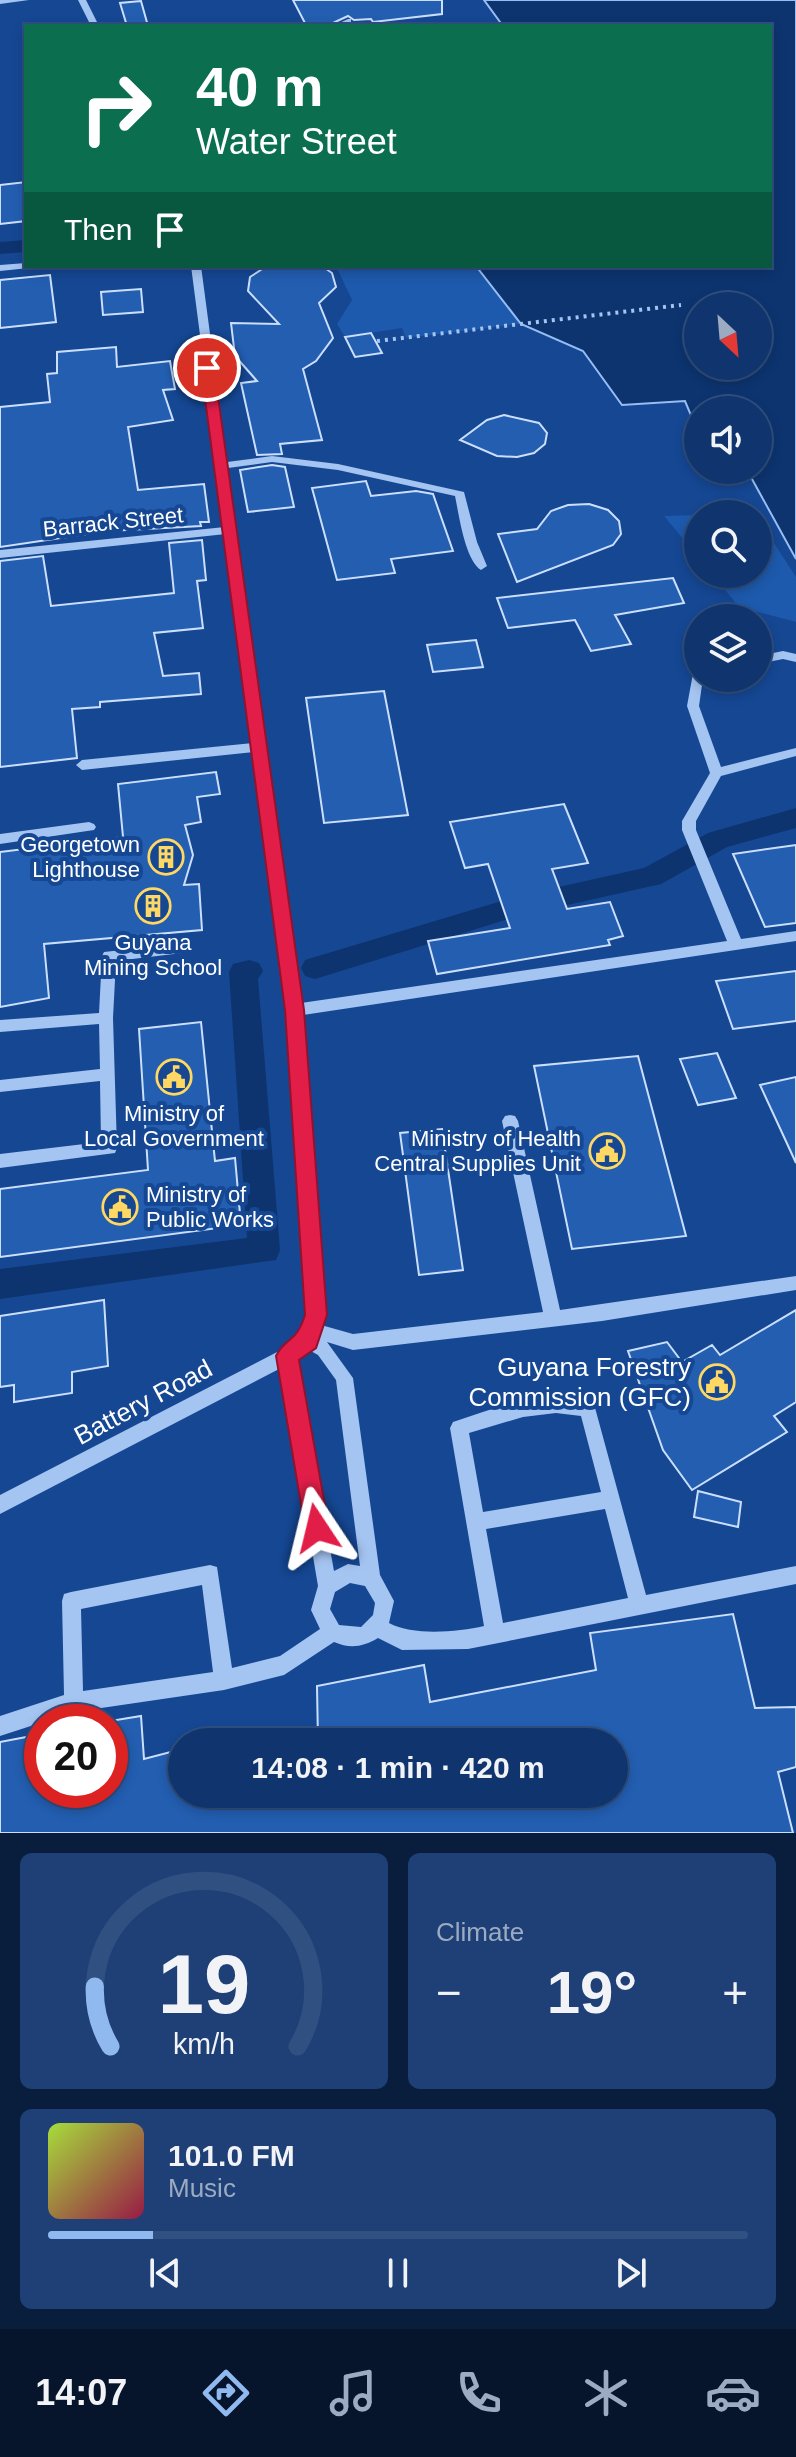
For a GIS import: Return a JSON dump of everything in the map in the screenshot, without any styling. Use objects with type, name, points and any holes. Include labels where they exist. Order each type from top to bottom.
[{"type":"street","points":[[0,2],[25,0]]},
{"type":"street","points":[[82,0],[94,24]]},
{"type":"street","points":[[341,24],[348,21]]},
{"type":"street","points":[[0,268],[24,266]]},
{"type":"street","points":[[196,268],[295,1010],[309,1177],[316,1315],[311,1336]]},
{"type":"street","points":[[221,466],[272,459],[338,467],[460,494],[471,542],[481,566]]},
{"type":"street","name":"Barrack Street","points":[[0,554],[230,530]]},
{"type":"street","points":[[772,657],[783,655],[796,658]]},
{"type":"street","points":[[695,692],[693,706],[716,773]]},
{"type":"street","points":[[82,765],[261,747]]},
{"type":"street","points":[[735,942],[689,830],[689,821],[716,773],[796,752]]},
{"type":"street","points":[[0,839],[89,827]]},
{"type":"street","points":[[295,1010],[735,942],[796,936]]},
{"type":"street","points":[[0,1161],[109,1148],[106,1018],[109,956],[177,949]]},
{"type":"street","points":[[0,1026],[106,1018]]},
{"type":"street","points":[[0,1086],[106,1074]]},
{"type":"street","points":[[510,1121],[553,1319]]},
{"type":"street","points":[[311,1336],[353,1342],[553,1319],[796,1283]]},
{"type":"street","points":[[287,1356],[327,1586],[320,1610],[332,1632],[356,1639],[377,1627],[385,1601],[371,1578],[344,1378],[311,1336]]},
{"type":"street","name":"Battery Road","points":[[0,1505],[287,1356],[311,1336]]},
{"type":"street","points":[[495,1633],[459,1428],[534,1406],[577,1406],[588,1410],[639,1603]]},
{"type":"street","points":[[474,1522],[612,1499]]},
{"type":"street","points":[[327,1586],[348,1573],[371,1578]]},
{"type":"street","points":[[74,1702],[71,1601],[210,1574],[224,1680]]},
{"type":"street","points":[[377,1627],[402,1640],[468,1639],[639,1603],[796,1575]]},
{"type":"street","points":[[0,1726],[74,1702],[224,1680],[284,1665],[332,1632]]},
{"type":"path","points":[[377,341],[681,305]]},
{"type":"shaded area","points":[[484,0],[796,0],[796,559],[772,515],[772,500],[764,500],[755,484],[772,484],[772,396],[684,396],[684,401],[622,405],[583,351],[521,324],[478,268],[772,268],[772,24],[502,24]]},
{"type":"shaded area","points":[[337,268],[478,268],[521,324],[406,338],[402,328],[345,337],[337,324],[352,300]]},
{"type":"shaded area","points":[[684,515],[684,540],[664,516]]},
{"type":"shaded area","points":[[772,540],[796,577],[796,622],[772,616],[772,604],[737,604],[723,588],[772,588]]},
{"type":"building","points":[[293,0],[442,0],[442,14],[373,22],[371,19],[354,20],[348,16],[333,23],[305,24]]},
{"type":"building","points":[[141,1],[147,24],[126,24],[120,3]]},
{"type":"building","points":[[24,182],[24,221],[0,224],[0,185]]},
{"type":"building","points":[[264,268],[325,268],[332,273],[336,287],[319,303],[333,338],[316,361],[303,369],[322,440],[280,444],[282,454],[257,455],[241,383],[257,381],[235,356],[231,323],[279,324],[248,291],[250,277]]},
{"type":"building","points":[[50,275],[56,322],[0,328],[0,280]]},
{"type":"building","points":[[141,289],[143,312],[103,315],[101,292]]},
{"type":"building","points":[[371,333],[382,353],[355,357],[345,337]]},
{"type":"building","points":[[116,347],[117,367],[170,361],[175,389],[163,390],[173,420],[128,427],[138,490],[204,484],[209,522],[200,522],[201,526],[108,531],[0,547],[0,407],[50,402],[47,374],[57,373],[57,352]]},
{"type":"building","points":[[504,415],[539,423],[547,433],[545,444],[534,453],[517,457],[497,456],[460,440],[487,420]]},
{"type":"building","points":[[272,465],[285,467],[294,507],[248,512],[240,470]]},
{"type":"building","points":[[366,481],[371,496],[416,491],[433,494],[453,551],[391,559],[395,573],[337,580],[312,488]]},
{"type":"building","points":[[589,504],[608,510],[619,521],[621,534],[613,545],[517,582],[498,534],[537,529],[551,511],[568,505]]},
{"type":"building","points":[[202,540],[206,580],[197,581],[203,628],[154,633],[163,676],[199,673],[201,694],[100,702],[100,707],[72,709],[77,758],[0,767],[0,561],[43,556],[51,606],[174,593],[169,543]]},
{"type":"building","points":[[673,578],[684,603],[615,615],[631,644],[591,651],[575,620],[508,628],[497,598]]},
{"type":"building","points":[[476,640],[483,667],[433,672],[427,645]]},
{"type":"building","points":[[384,691],[408,815],[324,823],[306,698]]},
{"type":"building","points":[[216,772],[220,794],[197,797],[201,822],[185,825],[193,855],[184,885],[199,884],[202,930],[44,944],[49,998],[0,1007],[0,852],[123,837],[118,784]]},
{"type":"building","points":[[564,804],[588,863],[552,869],[567,909],[610,902],[623,936],[608,940],[610,945],[437,974],[428,941],[510,928],[488,864],[465,868],[450,822]]},
{"type":"building","points":[[796,845],[796,923],[765,927],[733,854]]},
{"type":"building","points":[[796,971],[796,1021],[733,1029],[716,981]]},
{"type":"building","name":"Ministry of Public Works","points":[[201,1022],[215,1161],[235,1158],[241,1225],[0,1257],[0,1189],[148,1170],[139,1029]]},
{"type":"building","points":[[717,1053],[736,1098],[698,1105],[680,1059]]},
{"type":"building","name":"Ministry of Health Central Supplies Unit","points":[[638,1056],[686,1236],[572,1249],[534,1066]]},
{"type":"building","points":[[796,1077],[796,1163],[760,1085]]},
{"type":"building","points":[[442,1129],[463,1270],[419,1275],[400,1133]]},
{"type":"building","points":[[104,1300],[108,1366],[72,1372],[72,1393],[14,1402],[14,1385],[0,1387],[0,1316]]},
{"type":"building","name":"Guyana Forestry Commission (GFC)","points":[[796,1310],[796,1402],[774,1416],[787,1432],[692,1490],[663,1450],[628,1351],[667,1342],[682,1362],[712,1345],[720,1355]]},
{"type":"building","points":[[698,1491],[741,1502],[738,1527],[694,1517]]},
{"type":"building","points":[[733,1614],[755,1708],[796,1707],[796,1767],[778,1772],[793,1833],[0,1833],[0,1742],[24,1737],[24,1808],[128,1808],[128,1718],[141,1716],[144,1759],[168,1753],[168,1808],[628,1808],[628,1728],[318,1728],[317,1686],[424,1665],[430,1702],[596,1670],[590,1633]]},
{"type":"waterway","points":[[0,248],[24,246]]},
{"type":"waterway","points":[[315,968],[518,906],[651,877],[718,840],[796,818]]},
{"type":"waterway","points":[[0,1284],[264,1250],[243,972],[249,971]]},
{"type":"place","name":"Georgetown Lighthouse","points":[[166,857]]},
{"type":"place","name":"Guyana Mining School","points":[[153,906]]},
{"type":"place","name":"Ministry of Local Government","points":[[174,1077]]},
{"type":"place","name":"Ministry of Health Central Supplies Unit","points":[[607,1151]]},
{"type":"place","name":"Ministry of Public Works","points":[[120,1207]]},
{"type":"place","name":"Guyana Forestry Commission (GFC)","points":[[717,1382]]},
{"type":"route","points":[[207,368],[295,1010],[316,1315],[308,1341],[287,1356],[317,1528]]}]
